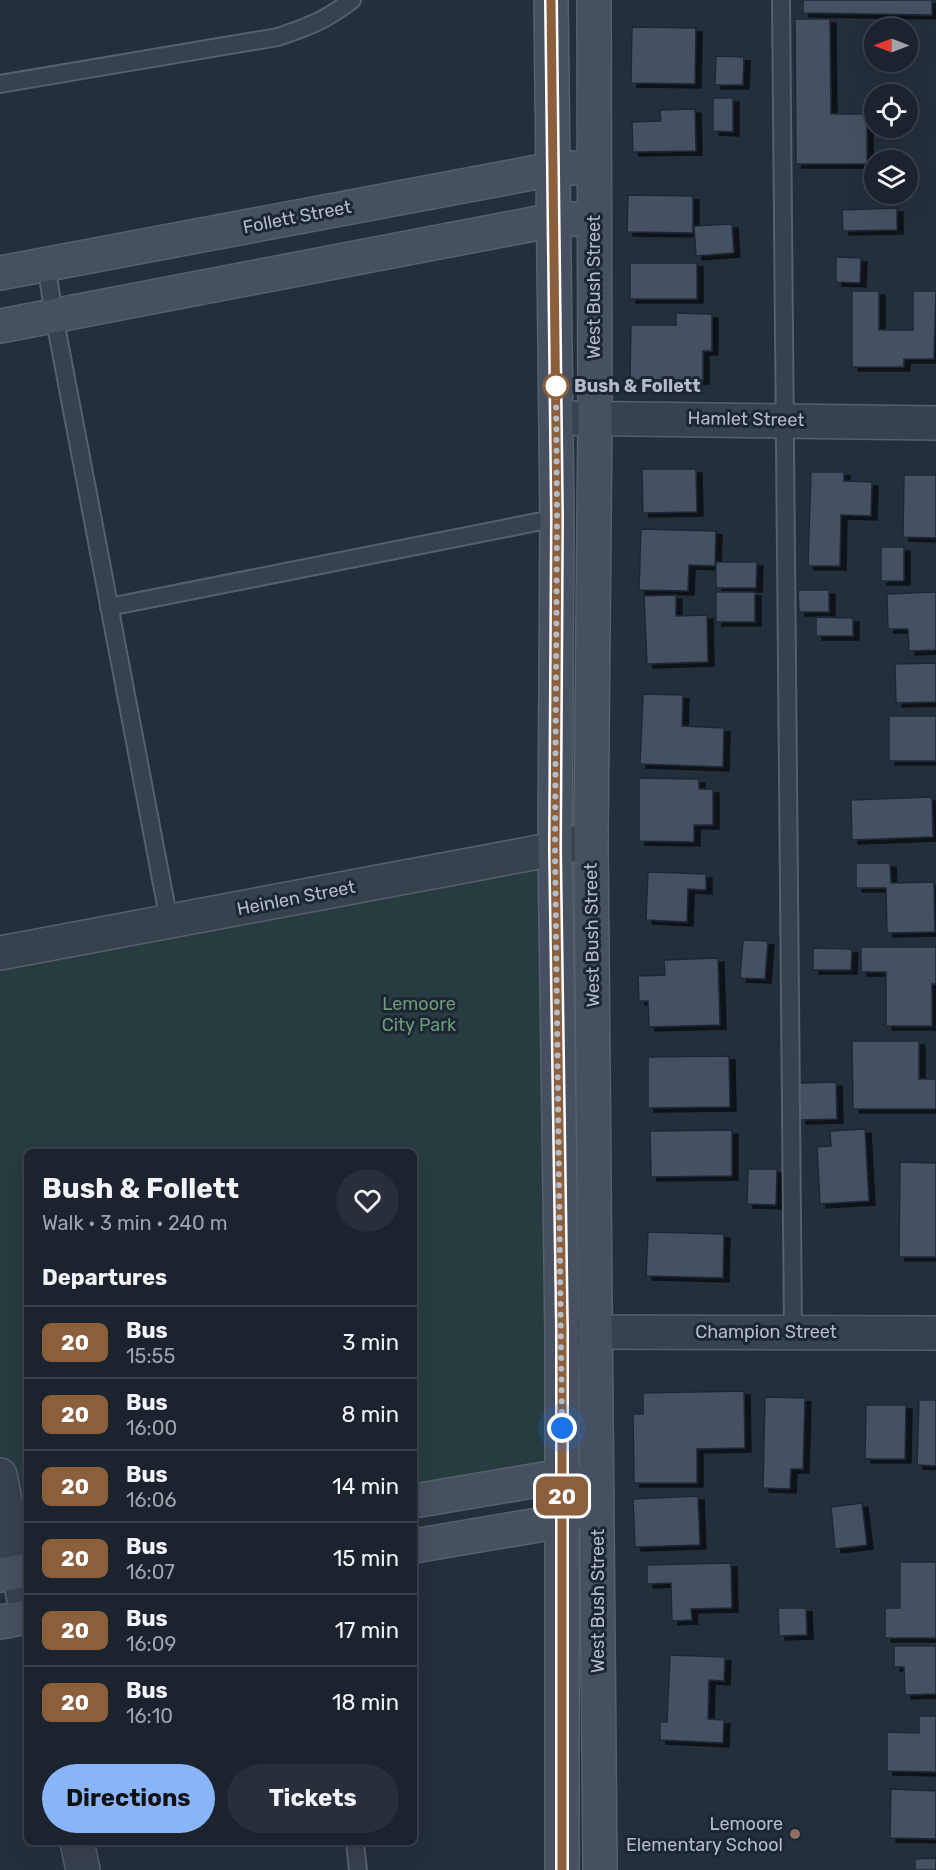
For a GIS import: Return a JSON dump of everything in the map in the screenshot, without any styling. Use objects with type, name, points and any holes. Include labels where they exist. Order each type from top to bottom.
[{"type":"main road","name":"West Bush Street","points":[[551,0],[557,518],[555,849],[562,1332],[562,1870]]},
{"type":"main road","name":"West Bush Street","points":[[594,0],[595,417],[591,839],[600,1870]]},
{"type":"main road","name":"Follett Street","points":[[0,273],[553,169],[595,168]]},
{"type":"main road","points":[[0,326],[554,219],[593,218]]},
{"type":"main road","points":[[417,1500],[562,1476],[597,1493],[562,1521],[417,1545]]},
{"type":"main road","points":[[0,1622],[24,1617]]},
{"type":"street","name":"Hamlet Street","points":[[556,418],[936,423]]},
{"type":"street","name":"Heinlen Street","points":[[0,953],[555,849],[591,839]]},
{"type":"street","name":"Champion Street","points":[[562,1332],[936,1333]]},
{"type":"street","points":[[0,1475],[15,1572],[24,1605]]},
{"type":"street","points":[[78,1845],[83,1870]]},
{"type":"lane","points":[[0,84],[278,37],[327,18],[352,0]]},
{"type":"lane","points":[[781,0],[793,1332]]},
{"type":"lane","points":[[46,264],[169,921]]},
{"type":"lane","points":[[109,607],[557,518]]},
{"type":"lane","points":[[355,1845],[358,1870]]},
{"type":"green space","name":"Lemoore City Park","points":[[555,849],[562,1476],[417,1501],[417,1149],[24,1149],[24,1559],[0,1475],[0,953]]},
{"type":"building","points":[[803,0],[932,0],[932,15],[803,13]]},
{"type":"building","points":[[795,19],[830,19],[831,114],[864,114],[864,138],[867,138],[867,150],[864,150],[864,164],[796,164]]},
{"type":"building","points":[[632,27],[696,28],[695,84],[631,83]]},
{"type":"building","points":[[716,56],[744,57],[743,85],[715,85]]},
{"type":"building","points":[[713,98],[733,98],[733,132],[713,131]]},
{"type":"building","points":[[695,109],[696,151],[633,152],[632,122],[661,121],[660,110]]},
{"type":"building","points":[[628,195],[693,196],[693,233],[627,232]]},
{"type":"building","points":[[897,208],[897,230],[843,231],[842,210]]},
{"type":"building","points":[[732,224],[734,253],[696,256],[694,226]]},
{"type":"building","points":[[836,257],[861,258],[860,283],[836,282]]},
{"type":"building","points":[[630,263],[697,263],[697,299],[630,299]]},
{"type":"building","points":[[852,291],[879,291],[879,330],[913,330],[913,291],[936,291],[934,359],[904,359],[904,367],[852,367]]},
{"type":"building","points":[[676,313],[712,314],[712,351],[703,351],[703,380],[630,380],[631,325],[676,325]]},
{"type":"building","points":[[642,469],[696,469],[697,512],[643,513]]},
{"type":"building","points":[[811,472],[844,472],[844,481],[872,482],[871,516],[841,515],[840,566],[808,566]]},
{"type":"building","points":[[904,475],[936,475],[936,538],[903,537]]},
{"type":"building","points":[[641,529],[716,531],[715,566],[689,565],[688,591],[639,590]]},
{"type":"building","points":[[881,547],[904,547],[904,581],[881,581]]},
{"type":"building","points":[[716,562],[757,562],[756,588],[716,588]]},
{"type":"building","points":[[798,590],[829,590],[829,612],[799,612]]},
{"type":"building","points":[[716,592],[755,592],[755,622],[716,622]]},
{"type":"building","points":[[936,592],[936,650],[909,651],[908,629],[888,629],[887,594]]},
{"type":"building","points":[[676,595],[676,616],[707,615],[708,662],[647,664],[644,596]]},
{"type":"building","points":[[816,617],[853,618],[853,636],[816,636]]},
{"type":"building","points":[[936,663],[936,702],[896,703],[895,664]]},
{"type":"building","points":[[643,694],[683,695],[682,726],[724,728],[723,767],[640,764]]},
{"type":"building","points":[[889,716],[936,716],[936,761],[889,761]]},
{"type":"building","points":[[639,778],[699,779],[699,789],[713,789],[713,825],[694,825],[694,842],[639,841]]},
{"type":"building","points":[[932,797],[933,837],[852,840],[851,800]]},
{"type":"building","points":[[856,863],[890,863],[891,883],[934,882],[935,932],[887,933],[886,888],[856,888]]},
{"type":"building","points":[[648,872],[706,874],[706,890],[688,889],[687,922],[646,920]]},
{"type":"building","points":[[743,940],[768,941],[765,979],[740,978]]},
{"type":"building","points":[[861,947],[936,947],[936,984],[932,984],[932,1026],[886,1026],[886,972],[861,972]]},
{"type":"building","points":[[813,948],[852,949],[851,970],[813,970]]},
{"type":"building","points":[[718,958],[720,1025],[649,1027],[648,1001],[639,1001],[638,976],[665,975],[664,960]]},
{"type":"building","points":[[852,1041],[919,1041],[919,1079],[936,1079],[936,1109],[853,1109]]},
{"type":"building","points":[[729,1056],[730,1107],[648,1108],[648,1057]]},
{"type":"building","points":[[836,1082],[837,1119],[800,1120],[799,1083]]},
{"type":"building","points":[[865,1129],[869,1201],[820,1204],[817,1147],[831,1146],[830,1131]]},
{"type":"building","points":[[732,1130],[732,1176],[651,1177],[650,1131]]},
{"type":"building","points":[[900,1162],[936,1163],[936,1257],[899,1257]]},
{"type":"building","points":[[748,1169],[777,1169],[776,1205],[747,1204]]},
{"type":"building","points":[[648,1232],[724,1234],[723,1278],[646,1276]]},
{"type":"building","points":[[744,1391],[745,1448],[697,1449],[697,1483],[634,1483],[633,1414],[643,1414],[643,1393]]},
{"type":"building","points":[[765,1397],[805,1398],[803,1469],[791,1469],[790,1489],[763,1488]]},
{"type":"building","points":[[919,1400],[936,1400],[936,1466],[917,1465]]},
{"type":"building","points":[[866,1405],[906,1405],[905,1459],[865,1459]]},
{"type":"building","points":[[698,1496],[700,1545],[635,1547],[633,1499]]},
{"type":"building","points":[[862,1503],[867,1545],[835,1549],[831,1507]]},
{"type":"building","points":[[900,1562],[936,1562],[936,1638],[885,1638],[885,1608],[900,1608]]},
{"type":"building","points":[[731,1563],[732,1608],[691,1609],[692,1620],[672,1621],[671,1583],[647,1584],[647,1565]]},
{"type":"building","points":[[778,1608],[806,1608],[807,1635],[779,1636]]},
{"type":"building","points":[[894,1646],[936,1646],[936,1694],[905,1695],[904,1667],[894,1667]]},
{"type":"building","points":[[670,1655],[725,1657],[724,1681],[709,1680],[708,1719],[724,1720],[723,1743],[660,1740],[660,1722],[667,1722]]},
{"type":"building","points":[[919,1716],[936,1716],[936,1772],[887,1771],[887,1732],[919,1733]]},
{"type":"building","points":[[891,1789],[936,1791],[936,1839],[890,1838]]},
{"type":"building","points":[[936,1858],[936,1870],[915,1870],[915,1859]]},
{"type":"bus line","name":"20","points":[[551,0],[557,518],[555,849],[562,1332],[562,1870]]},
{"type":"place","name":"Bush & Follett","points":[[556,386]]},
{"type":"place","name":"Lemoore Elementary School","points":[[795,1834]]},
{"type":"route","points":[[556,386],[555,849],[562,1428]]}]
